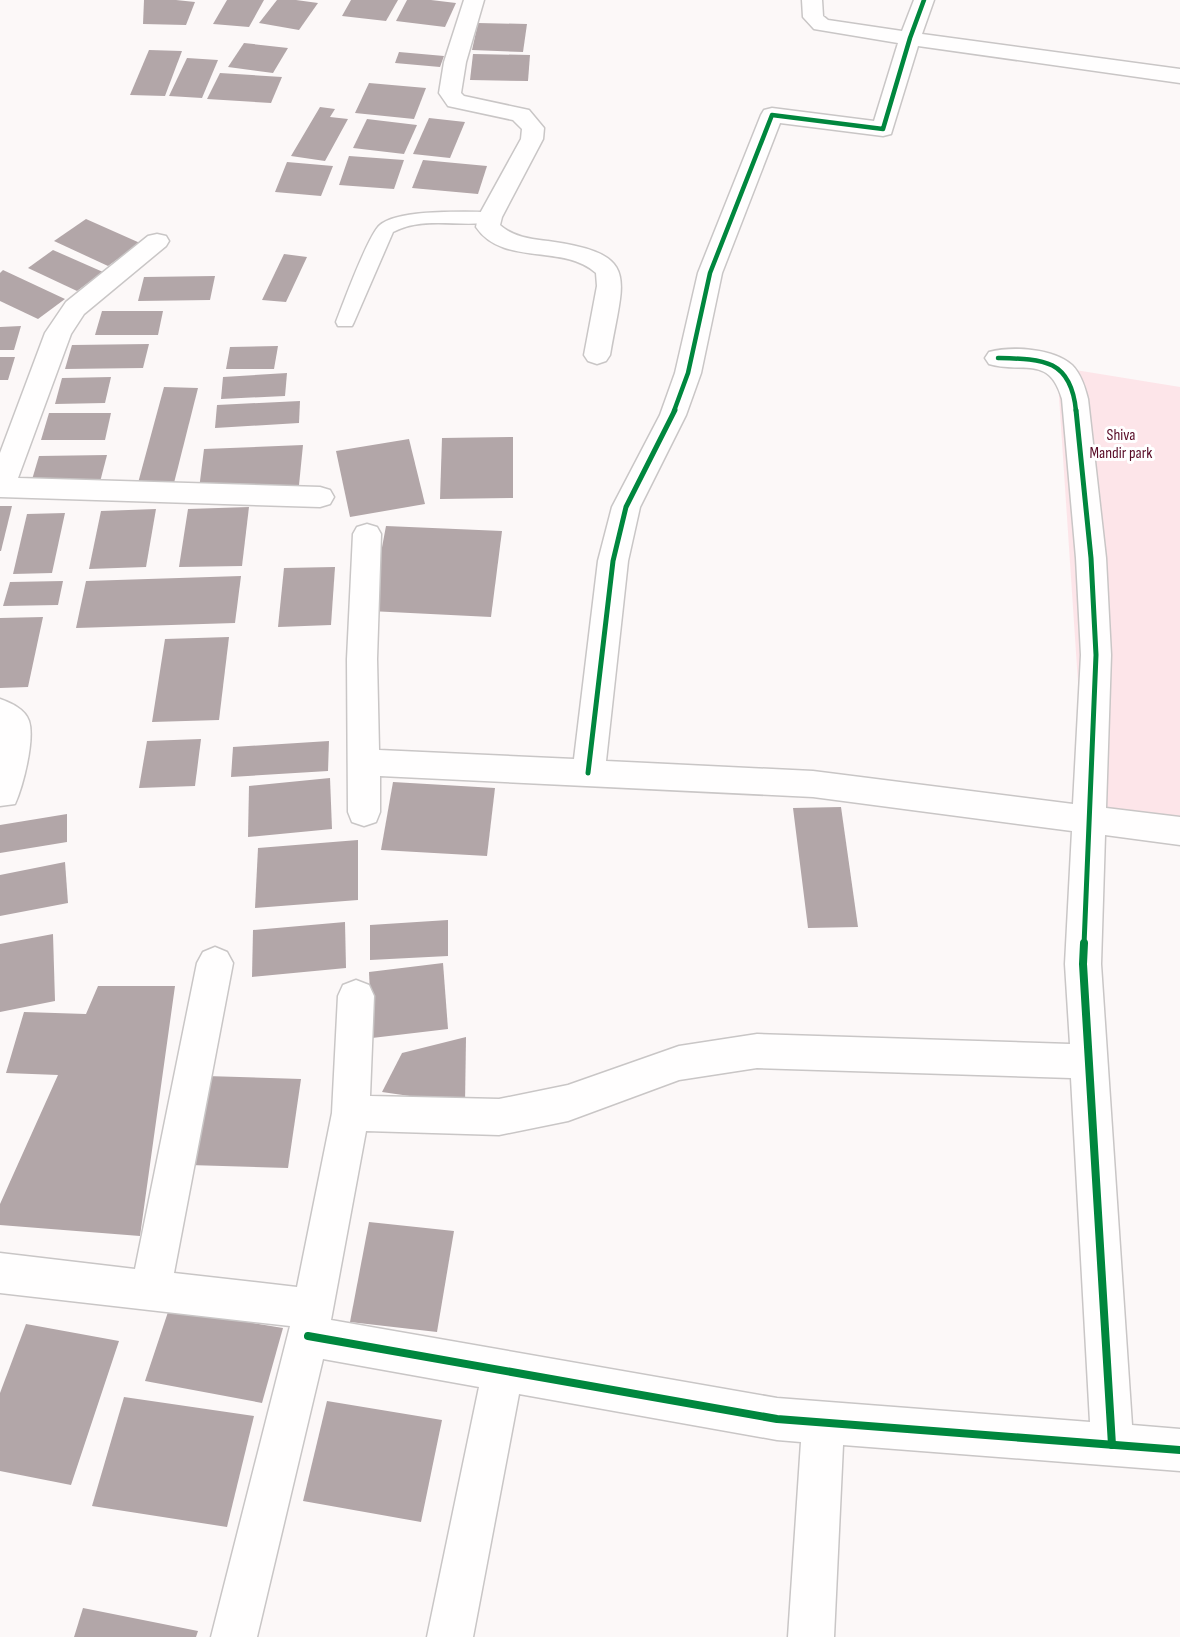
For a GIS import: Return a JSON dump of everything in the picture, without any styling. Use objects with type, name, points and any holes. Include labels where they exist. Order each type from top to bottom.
[{"type":"street","points":[[474,0],[455,62],[450,93],[456,101],[521,115],[533,128],[532,139],[490,217],[488,227],[494,236],[596,260],[608,271],[609,286],[597,355]]},
{"type":"street","points":[[812,0],[813,17],[821,25],[1180,76]]},
{"type":"street","points":[[588,773],[613,561],[626,507],[673,415],[688,373],[710,273],[772,115],[883,129],[910,38],[924,0]]},
{"type":"street","points":[[157,241],[75,308],[58,333],[1,487],[320,497]]},
{"type":"street","points":[[998,358],[1037,360],[1057,367],[1069,380],[1075,399],[1091,558],[1096,655],[1087,818],[1083,964],[1112,1445]]},
{"type":"street","points":[[364,812],[362,659],[367,534]]},
{"type":"street","points":[[0,712],[14,723],[13,753],[3,794]]},
{"type":"street","points":[[362,762],[813,784],[1180,831]]},
{"type":"street","points":[[151,1291],[215,963]]},
{"type":"street","points":[[234,1637],[310,1322],[351,1113],[356,996]]},
{"type":"street","points":[[351,1113],[499,1117],[568,1103],[679,1063],[757,1051],[1090,1062]]},
{"type":"street","points":[[0,1273],[151,1291],[310,1322],[503,1370],[777,1419],[1180,1450]]},
{"type":"street","points":[[450,1637],[503,1370]]},
{"type":"street","points":[[811,1637],[824,1423]]},
{"type":"lane","points":[[345,322],[379,240],[387,228],[403,222],[419,220],[490,217]]},
{"type":"green space","name":"Shiva Mandir park","points":[[1057,367],[1180,387],[1180,829],[1087,818]]},
{"type":"building","points":[[144,0],[195,2],[186,25],[143,24]]},
{"type":"building","points":[[227,0],[264,0],[249,27],[213,24]]},
{"type":"building","points":[[277,0],[318,3],[299,30],[259,23]]},
{"type":"building","points":[[351,0],[398,0],[386,21],[342,16]]},
{"type":"building","points":[[407,0],[456,3],[445,27],[396,21]]},
{"type":"building","points":[[478,23],[527,24],[523,52],[472,50]]},
{"type":"building","points":[[244,43],[288,48],[273,73],[228,67]]},
{"type":"building","points":[[149,50],[182,51],[165,96],[130,95]]},
{"type":"building","points":[[399,52],[444,56],[440,67],[395,63]]},
{"type":"building","points":[[473,54],[530,55],[528,81],[470,80]]},
{"type":"building","points":[[187,58],[218,60],[202,98],[169,96]]},
{"type":"building","points":[[220,73],[282,77],[271,103],[207,99]]},
{"type":"building","points":[[369,83],[426,88],[414,119],[355,113]]},
{"type":"building","points":[[320,107],[335,109],[330,117],[348,119],[325,161],[291,156]]},
{"type":"building","points":[[429,118],[465,122],[450,158],[413,154]]},
{"type":"building","points":[[367,119],[417,125],[404,154],[353,148]]},
{"type":"building","points":[[349,156],[404,160],[394,189],[339,185]]},
{"type":"building","points":[[423,160],[487,166],[478,194],[412,188]]},
{"type":"building","points":[[287,162],[333,166],[321,196],[275,192]]},
{"type":"building","points":[[86,219],[140,243],[108,266],[54,241]]},
{"type":"building","points":[[53,250],[103,272],[77,291],[28,268]]},
{"type":"building","points":[[284,254],[307,257],[286,302],[262,300]]},
{"type":"building","points":[[3,270],[65,299],[38,319],[0,301],[0,273]]},
{"type":"building","points":[[215,276],[210,300],[138,301],[144,277]]},
{"type":"building","points":[[102,311],[163,311],[158,335],[95,335]]},
{"type":"building","points":[[21,326],[14,350],[0,350],[0,327]]},
{"type":"building","points":[[149,344],[143,368],[65,369],[72,345]]},
{"type":"building","points":[[278,346],[274,369],[226,369],[230,347]]},
{"type":"building","points":[[0,357],[15,357],[8,380],[0,380]]},
{"type":"building","points":[[287,373],[285,396],[221,399],[223,377]]},
{"type":"building","points":[[111,377],[105,403],[55,404],[62,378]]},
{"type":"building","points":[[164,387],[198,388],[174,483],[138,483]]},
{"type":"building","points":[[300,401],[299,423],[215,428],[217,405]]},
{"type":"building","points":[[49,413],[111,413],[105,440],[41,440]]},
{"type":"building","points":[[513,437],[513,498],[440,499],[442,438]]},
{"type":"building","points":[[409,439],[425,504],[350,517],[336,451]]},
{"type":"building","points":[[303,445],[299,485],[199,489],[204,449]]},
{"type":"building","points":[[107,455],[100,482],[31,483],[39,456]]},
{"type":"building","points":[[0,506],[12,506],[1,551],[0,551]]},
{"type":"building","points":[[249,507],[242,566],[179,567],[188,509]]},
{"type":"building","points":[[156,509],[146,567],[89,569],[101,511]]},
{"type":"building","points":[[65,513],[52,573],[13,574],[27,514]]},
{"type":"building","points":[[386,526],[502,531],[491,617],[370,611]]},
{"type":"building","points":[[335,567],[331,625],[278,627],[284,568]]},
{"type":"building","points":[[241,576],[235,623],[76,628],[86,581]]},
{"type":"building","points":[[63,581],[58,605],[3,606],[10,582]]},
{"type":"building","points":[[43,617],[28,687],[0,688],[0,618]]},
{"type":"building","points":[[229,637],[219,720],[152,722],[165,639]]},
{"type":"building","points":[[201,739],[195,786],[139,788],[147,741]]},
{"type":"building","points":[[329,741],[328,771],[231,777],[233,747]]},
{"type":"building","points":[[330,778],[332,829],[248,837],[249,786]]},
{"type":"building","points":[[393,782],[495,788],[487,856],[381,850]]},
{"type":"building","points":[[841,807],[858,927],[808,928],[793,808]]},
{"type":"building","points":[[67,814],[67,842],[0,853],[0,825]]},
{"type":"building","points":[[358,840],[358,900],[255,908],[258,848]]},
{"type":"building","points":[[65,862],[68,903],[0,916],[0,875]]},
{"type":"building","points":[[448,920],[448,956],[370,960],[370,925]]},
{"type":"building","points":[[345,922],[346,968],[252,977],[253,930]]},
{"type":"building","points":[[53,934],[55,1001],[0,1012],[0,944]]},
{"type":"building","points":[[443,963],[448,1029],[372,1038],[369,972]]},
{"type":"building","points":[[98,986],[175,986],[140,1236],[0,1225],[0,1204],[58,1075],[6,1073],[24,1012],[86,1014]]},
{"type":"building","points":[[466,1037],[465,1104],[382,1092],[402,1053]]},
{"type":"building","points":[[206,1076],[301,1079],[288,1168],[189,1165]]},
{"type":"building","points":[[369,1222],[454,1231],[437,1332],[350,1322]]},
{"type":"building","points":[[169,1309],[283,1328],[262,1403],[145,1381]]},
{"type":"building","points":[[26,1324],[119,1341],[71,1485],[0,1471],[0,1393]]},
{"type":"building","points":[[124,1397],[254,1416],[227,1527],[92,1506]]},
{"type":"building","points":[[327,1401],[442,1420],[421,1522],[303,1501]]},
{"type":"building","points":[[83,1608],[198,1631],[196,1637],[74,1637]]},
{"type":"cycle path","points":[[588,773],[613,561],[626,507],[673,415],[688,373],[710,273],[772,115],[883,129],[910,38],[924,0]]},
{"type":"cycle path","points":[[998,358],[1038,360],[1056,367],[1069,380],[1075,399],[1091,558],[1096,655],[1083,964],[1112,1445]]},
{"type":"cycle path","points":[[308,1336],[777,1419],[1180,1450]]}]
